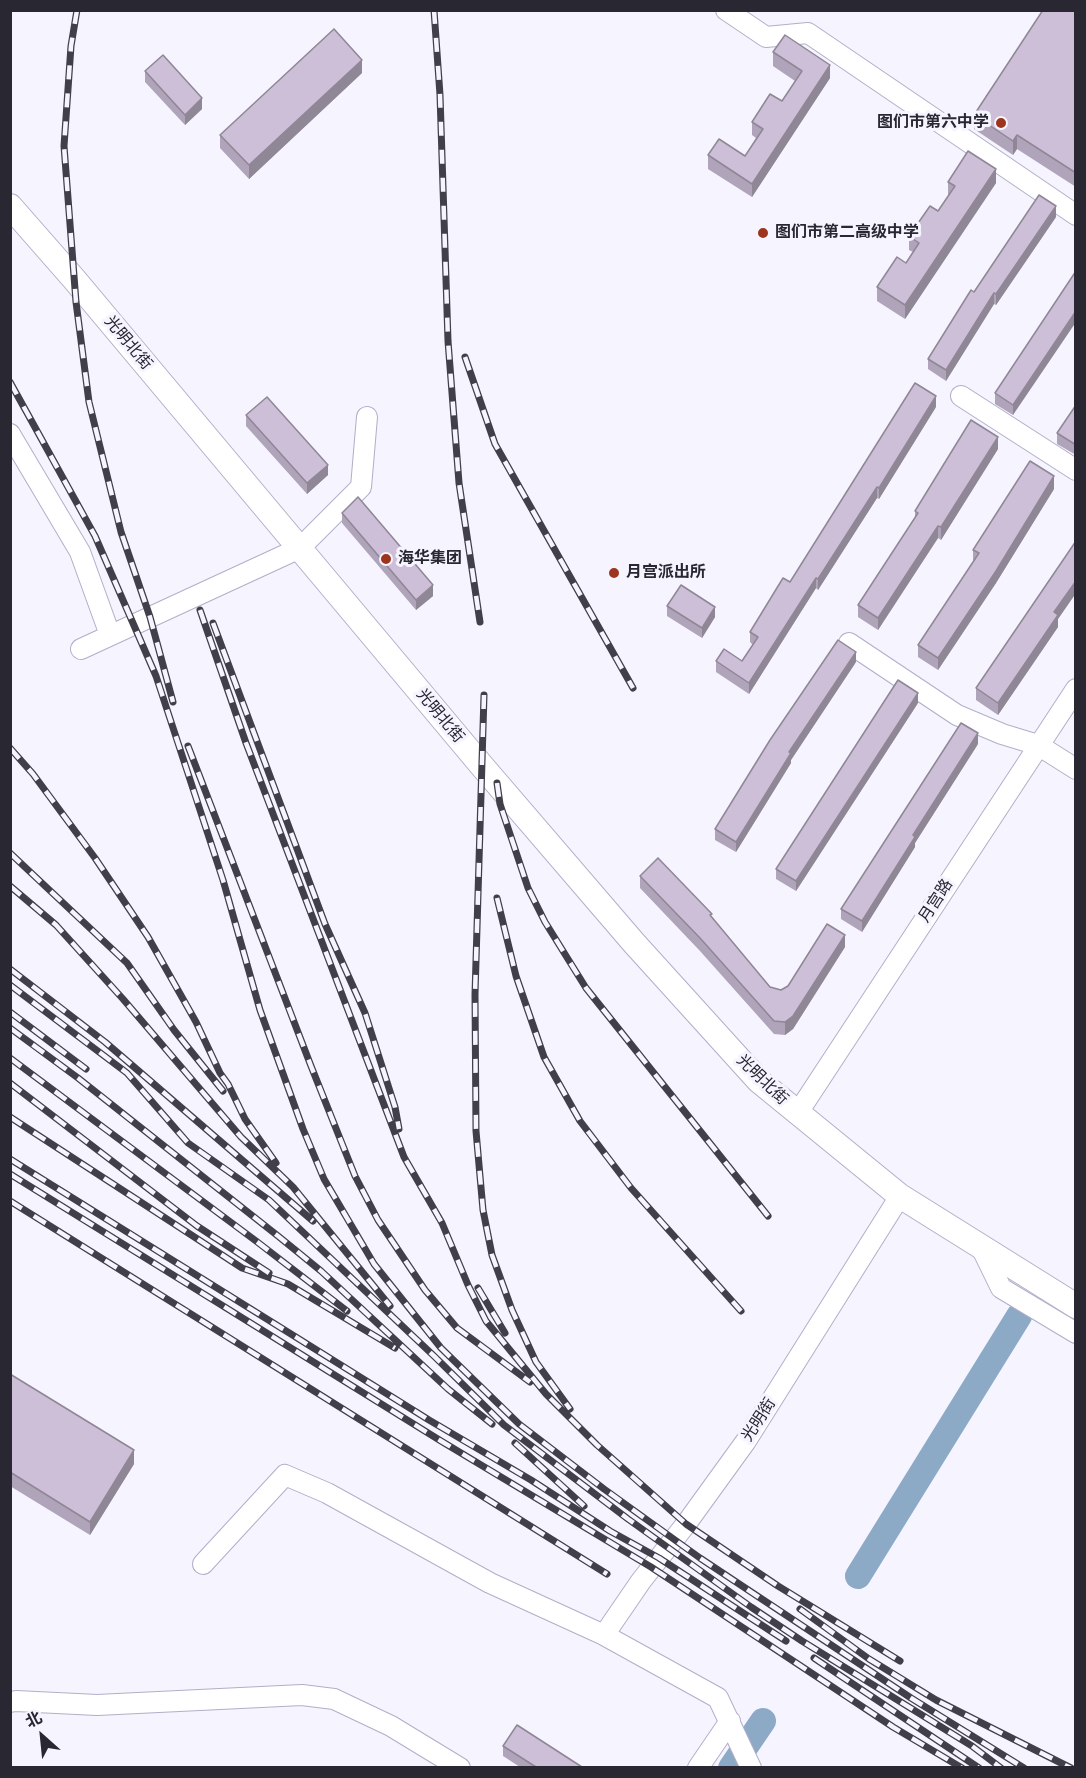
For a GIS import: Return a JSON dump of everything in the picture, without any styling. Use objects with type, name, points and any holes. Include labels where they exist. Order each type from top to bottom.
[{"type":"main road","name":"光明北街","points":[[10,206],[634,943],[759,1080],[797,1114],[900,1196]]},
{"type":"main road","points":[[900,1196],[1076,1306]]},
{"type":"street","points":[[726,10],[766,37],[808,33],[1076,215]]},
{"type":"street","points":[[961,396],[1076,470]]},
{"type":"street","points":[[81,649],[300,548],[361,487],[367,417]]},
{"type":"street","points":[[10,434],[80,552],[110,636]]},
{"type":"street","points":[[849,644],[957,715],[1002,734],[1038,745],[1076,769]]},
{"type":"street","name":"月宫路","points":[[797,1114],[1076,689]]},
{"type":"street","name":"光明街","points":[[604,1635],[641,1581],[746,1442],[900,1196]]},
{"type":"street","points":[[981,1247],[1001,1288],[1076,1333]]},
{"type":"street","points":[[203,1564],[285,1475],[327,1493],[490,1583],[604,1635],[718,1698],[751,1767]]},
{"type":"street","points":[[10,1702],[97,1705],[302,1695],[334,1699],[391,1726],[460,1767]]},
{"type":"street","points":[[698,1767],[734,1730]]},
{"type":"building","points":[[1043,10],[1076,10],[1076,173],[1017,135],[1013,141],[974,115]]},
{"type":"building","points":[[334,29],[362,60],[249,165],[220,135]]},
{"type":"building","points":[[785,35],[830,65],[752,184],[708,155],[719,139],[745,156],[763,129],[752,122],[770,94],[782,101],[802,71],[773,52]]},
{"type":"building","points":[[163,55],[202,98],[185,115],[145,71]]},
{"type":"building","points":[[968,151],[996,169],[905,305],[877,287],[897,257],[906,263],[919,243],[909,236],[930,206],[938,211],[955,186],[948,182]]},
{"type":"building","points":[[1039,195],[1056,206],[996,294],[994,293],[946,370],[928,359],[971,290],[974,292]]},
{"type":"building","points":[[1076,271],[1076,311],[1013,405],[995,393]]},
{"type":"building","points":[[915,383],[936,396],[879,488],[877,487],[818,579],[816,578],[749,683],[716,661],[724,649],[742,661],[758,637],[750,632],[783,578],[790,582]]},
{"type":"building","points":[[267,397],[328,465],[307,483],[246,415]]},
{"type":"building","points":[[1076,405],[1076,445],[1057,433]]},
{"type":"building","points":[[971,420],[998,437],[941,527],[938,526],[878,618],[858,605],[918,513],[915,511]]},
{"type":"building","points":[[1030,461],[1054,476],[996,571],[938,658],[918,645],[979,553],[973,550]]},
{"type":"building","name":"海华集团","points":[[358,497],[433,585],[416,600],[342,513]]},
{"type":"building","points":[[1076,541],[1076,581],[1054,612],[1058,615],[998,703],[976,688]]},
{"type":"building","points":[[681,585],[715,607],[702,628],[667,606]]},
{"type":"building","points":[[838,640],[856,652],[789,752],[791,753],[736,842],[715,829],[770,740]]},
{"type":"building","points":[[898,680],[918,693],[796,881],[776,869]]},
{"type":"building","points":[[961,723],[978,733],[862,921],[841,909]]},
{"type":"building","points":[[658,858],[712,914],[710,915],[770,987],[781,990],[788,986],[827,924],[845,935],[793,1016],[785,1022],[774,1021],[700,938],[640,876]]},
{"type":"building","points":[[10,1374],[134,1450],[90,1522],[10,1472]]},
{"type":"building","points":[[517,1725],[582,1767],[536,1767],[503,1746]]},
{"type":"waterway","points":[[858,1576],[1019,1316]]},
{"type":"waterway","points":[[731,1768],[763,1721]]},
{"type":"railway","points":[[77,10],[71,46],[64,146],[76,302],[89,402],[121,532],[150,617],[173,702]]},
{"type":"railway","points":[[434,10],[440,95],[448,341],[459,483],[480,622]]},
{"type":"railway","points":[[465,357],[495,444],[633,688]]},
{"type":"railway","points":[[10,382],[95,536],[156,676],[223,880],[260,1010],[303,1129],[324,1179],[374,1264],[441,1348],[519,1424],[700,1558],[911,1698],[1024,1768]]},
{"type":"railway","points":[[200,610],[246,743],[404,1157],[442,1223],[486,1321],[546,1394],[597,1445],[686,1524],[778,1586],[900,1661]]},
{"type":"railway","points":[[213,623],[325,924],[365,1013],[395,1107],[399,1129]]},
{"type":"railway","points":[[484,695],[475,994],[476,1131],[483,1210],[492,1255],[512,1310],[536,1362],[570,1409]]},
{"type":"railway","points":[[188,746],[355,1176],[378,1220],[425,1290],[457,1328],[530,1382]]},
{"type":"railway","points":[[10,748],[33,774],[95,858],[148,937],[196,1022],[245,1119],[276,1163]]},
{"type":"railway","points":[[497,783],[500,804],[528,888],[545,922],[586,988],[768,1216]]},
{"type":"railway","points":[[10,853],[127,963],[174,1030],[223,1091]]},
{"type":"railway","points":[[10,886],[56,925],[123,999],[241,1137],[293,1187],[390,1306]]},
{"type":"railway","points":[[497,898],[516,976],[544,1057],[580,1121],[631,1188],[741,1311]]},
{"type":"railway","points":[[10,969],[105,1042],[313,1221]]},
{"type":"railway","points":[[10,985],[127,1073],[188,1143],[269,1200],[504,1425],[628,1519],[751,1607],[972,1746],[1001,1768]]},
{"type":"railway","points":[[10,1012],[86,1069]]},
{"type":"railway","points":[[10,1028],[78,1078],[321,1271],[448,1389],[492,1424]]},
{"type":"railway","points":[[10,1058],[347,1311]]},
{"type":"railway","points":[[10,1083],[197,1226],[269,1273]]},
{"type":"railway","points":[[10,1117],[242,1268],[288,1284],[395,1348]]},
{"type":"railway","points":[[10,1159],[429,1420],[531,1480],[610,1531],[659,1558],[786,1641]]},
{"type":"railway","points":[[10,1174],[441,1441],[651,1567],[893,1727],[962,1768]]},
{"type":"railway","points":[[10,1201],[607,1574]]},
{"type":"railway","points":[[478,1288],[505,1333]]},
{"type":"railway","points":[[515,1443],[584,1506]]},
{"type":"railway","points":[[800,1609],[869,1659],[936,1700],[1071,1768]]},
{"type":"railway","points":[[814,1658],[979,1768]]},
{"type":"place","name":"图们市第六中学","points":[[1001,123]]},
{"type":"place","name":"图们市第二高级中学","points":[[763,233]]},
{"type":"place","name":"海华集团","points":[[386,559]]},
{"type":"place","name":"月宫派出所","points":[[614,573]]}]
